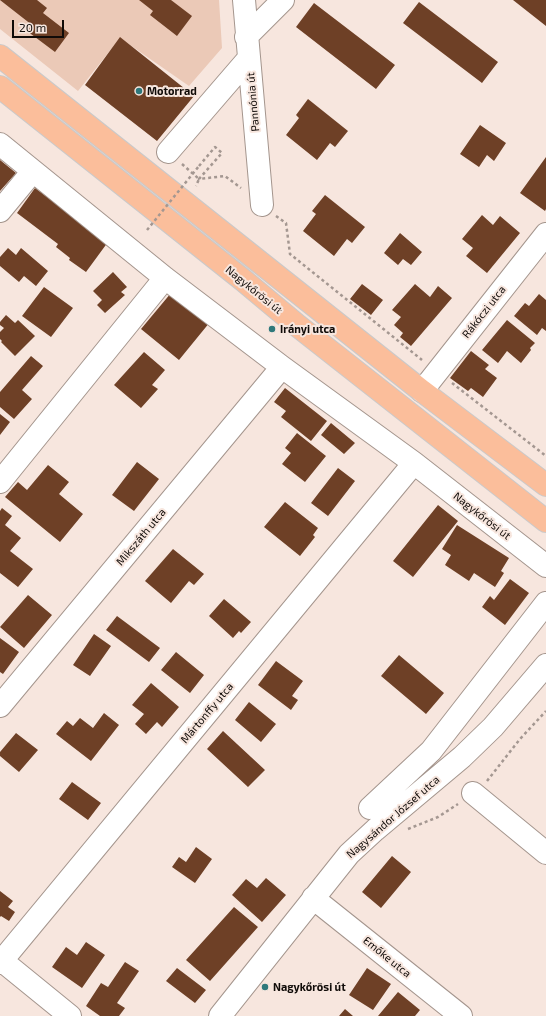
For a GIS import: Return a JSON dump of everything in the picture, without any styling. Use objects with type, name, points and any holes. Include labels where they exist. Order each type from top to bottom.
[{"type":"main road","points":[[0,56],[422,391],[546,485]]},
{"type":"main road","name":"Nagykőrösi út","points":[[0,87],[298,326],[546,521]]},
{"type":"street","name":"Pannónia út","points":[[244,0],[262,205]]},
{"type":"street","points":[[168,152],[282,0]]},
{"type":"street","name":"Nagykőrösi út","points":[[0,144],[165,278],[282,367],[414,463],[546,566]]},
{"type":"street","points":[[0,211],[33,171]]},
{"type":"street","name":"Rákóczi utca","points":[[422,391],[546,234]]},
{"type":"street","points":[[0,482],[165,278]]},
{"type":"street","name":"Mikszáth utca","points":[[0,706],[282,367]]},
{"type":"street","name":"Mártonffy utca","points":[[1,961],[414,463]]},
{"type":"street","name":"Nagysándor József utca","points":[[370,808],[431,751],[546,603]]},
{"type":"street","name":"Nagysándor József utca","points":[[220,1016],[349,854],[375,830],[462,757],[493,727],[546,665]]},
{"type":"street","points":[[473,793],[546,853]]},
{"type":"street","name":"Emőke utca","points":[[313,898],[461,1016]]},
{"type":"street","points":[[1,961],[70,1016]]},
{"type":"path","points":[[147,230],[214,147],[222,153],[199,178],[194,189]]},
{"type":"path","points":[[168,152],[199,178],[225,176],[286,223],[290,254],[437,372],[546,456]]},
{"type":"path","points":[[402,832],[438,817],[473,793],[486,781],[546,711]]},
{"type":"shaded area","points":[[0,0],[219,0],[222,48],[189,86],[120,38],[78,91],[0,29]]},
{"type":"building","points":[[0,0],[37,0],[47,8],[43,13],[69,33],[55,52],[27,31],[32,25]]},
{"type":"building","points":[[139,0],[171,0],[192,16],[177,36],[150,15],[153,11]]},
{"type":"building","points":[[513,0],[546,0],[546,26]]},
{"type":"building","points":[[419,2],[498,62],[482,83],[403,23]]},
{"type":"building","points":[[314,3],[395,65],[376,89],[296,27]]},
{"type":"building","name":"Motorrad","points":[[120,37],[194,96],[157,141],[85,85]]},
{"type":"building","points":[[308,99],[348,131],[335,147],[330,143],[317,160],[286,135],[299,118],[296,115]]},
{"type":"building","points":[[480,125],[506,143],[494,161],[487,155],[479,167],[460,154]]},
{"type":"building","points":[[546,157],[546,209],[545,211],[520,193]]},
{"type":"building","points":[[0,160],[16,173],[0,191]]},
{"type":"building","points":[[35,188],[108,242],[86,272],[69,260],[70,258],[56,247],[58,244],[17,213]]},
{"type":"building","points":[[325,195],[365,227],[352,243],[347,239],[334,256],[303,231],[316,214],[312,211]]},
{"type":"building","points":[[482,215],[493,225],[500,216],[520,233],[487,273],[466,256],[473,248],[462,239]]},
{"type":"building","points":[[400,233],[422,252],[411,265],[403,259],[398,265],[384,253]]},
{"type":"building","points":[[8,248],[16,255],[21,248],[48,271],[36,286],[24,276],[19,282],[0,266],[0,257]]},
{"type":"building","points":[[113,272],[127,287],[121,292],[125,295],[105,313],[97,305],[102,300],[93,291]]},
{"type":"building","points":[[362,284],[383,300],[371,315],[350,299]]},
{"type":"building","points":[[415,284],[430,297],[438,286],[452,298],[411,346],[400,337],[403,333],[394,325],[401,317],[392,310]]},
{"type":"building","points":[[44,287],[73,308],[51,337],[22,316]]},
{"type":"building","points":[[171,293],[210,322],[179,360],[141,329]]},
{"type":"building","points":[[539,294],[546,300],[546,331],[542,328],[537,335],[514,316],[525,303],[529,306]]},
{"type":"building","points":[[6,315],[15,323],[18,320],[35,336],[15,356],[1,342],[2,341],[0,339],[0,332],[4,328],[0,325],[0,322]]},
{"type":"building","points":[[507,320],[535,343],[530,348],[531,350],[521,363],[507,351],[498,363],[482,350]]},
{"type":"building","points":[[471,351],[489,365],[485,369],[497,378],[483,397],[471,388],[468,391],[450,378]]},
{"type":"building","points":[[144,352],[165,370],[152,385],[158,389],[141,408],[114,385]]},
{"type":"building","points":[[31,356],[43,366],[22,390],[32,399],[14,419],[0,407],[0,392]]},
{"type":"building","points":[[285,388],[327,421],[311,441],[281,417],[286,411],[274,402]]},
{"type":"building","points":[[0,414],[10,422],[0,435]]},
{"type":"building","points":[[331,423],[355,443],[344,454],[321,435]]},
{"type":"building","points":[[297,433],[326,456],[305,482],[282,464],[291,453],[285,448]]},
{"type":"building","points":[[137,462],[159,479],[134,511],[112,495]]},
{"type":"building","points":[[48,465],[69,482],[59,494],[83,514],[60,542],[5,497],[18,482],[27,490]]},
{"type":"building","points":[[338,468],[355,481],[328,516],[311,503]]},
{"type":"building","points":[[285,502],[318,528],[313,535],[315,537],[300,556],[264,527]]},
{"type":"building","points":[[438,505],[458,521],[413,577],[393,561]]},
{"type":"building","points":[[2,508],[12,516],[5,525],[21,538],[10,551],[33,569],[18,587],[0,573],[0,511]]},
{"type":"building","points":[[457,525],[509,558],[501,571],[504,573],[495,587],[474,573],[469,581],[445,565],[451,555],[442,549]]},
{"type":"building","points":[[173,549],[204,574],[194,585],[189,581],[171,603],[145,581]]},
{"type":"building","points":[[510,579],[529,593],[505,625],[482,607],[490,596],[494,600]]},
{"type":"building","points":[[28,595],[52,615],[24,648],[0,627]]},
{"type":"building","points":[[224,599],[251,622],[241,633],[239,631],[233,638],[209,616]]},
{"type":"building","points":[[117,616],[160,648],[149,662],[106,630]]},
{"type":"building","points":[[94,634],[111,646],[90,676],[73,665]]},
{"type":"building","points":[[0,638],[19,652],[3,674],[0,672]]},
{"type":"building","points":[[176,652],[204,675],[190,693],[161,670]]},
{"type":"building","points":[[399,655],[444,693],[426,714],[381,676]]},
{"type":"building","points":[[276,661],[303,681],[292,696],[298,700],[291,710],[258,685]]},
{"type":"building","points":[[151,683],[179,707],[162,727],[157,722],[146,734],[135,724],[144,714],[132,705]]},
{"type":"building","points":[[249,702],[276,724],[261,742],[235,720]]},
{"type":"building","points":[[104,713],[119,725],[91,761],[56,734],[67,721],[73,726],[80,718],[93,728]]},
{"type":"building","points":[[223,731],[265,770],[248,787],[207,749]]},
{"type":"building","points":[[16,733],[38,750],[19,772],[0,756],[0,752]]},
{"type":"building","points":[[72,782],[101,803],[88,820],[59,799]]},
{"type":"building","points":[[196,847],[212,859],[195,883],[172,867],[179,857],[186,862]]},
{"type":"building","points":[[392,856],[411,872],[381,908],[362,892]]},
{"type":"building","points":[[266,878],[286,895],[262,922],[232,895],[246,879],[257,888]]},
{"type":"building","points":[[0,891],[13,901],[8,907],[15,912],[9,921],[1,916],[0,917]]},
{"type":"building","points":[[234,907],[258,927],[210,981],[186,960]]},
{"type":"building","points":[[86,942],[105,955],[82,988],[52,967],[66,947],[77,955]]},
{"type":"building","points":[[125,962],[139,971],[117,1003],[125,1008],[119,1016],[100,1016],[86,1006],[101,983],[108,987]]},
{"type":"building","points":[[177,968],[206,990],[195,1003],[166,981]]},
{"type":"building","points":[[367,968],[391,984],[373,1010],[349,995]]},
{"type":"building","points":[[398,992],[420,1010],[415,1016],[378,1016]]},
{"type":"building","points":[[345,1009],[353,1016],[339,1016]]},
{"type":"place","name":"Motorrad","points":[[139,91]]},
{"type":"place","name":"Irányi utca","points":[[272,329]]},
{"type":"place","name":"Nagykőrösi út","points":[[265,987]]}]
